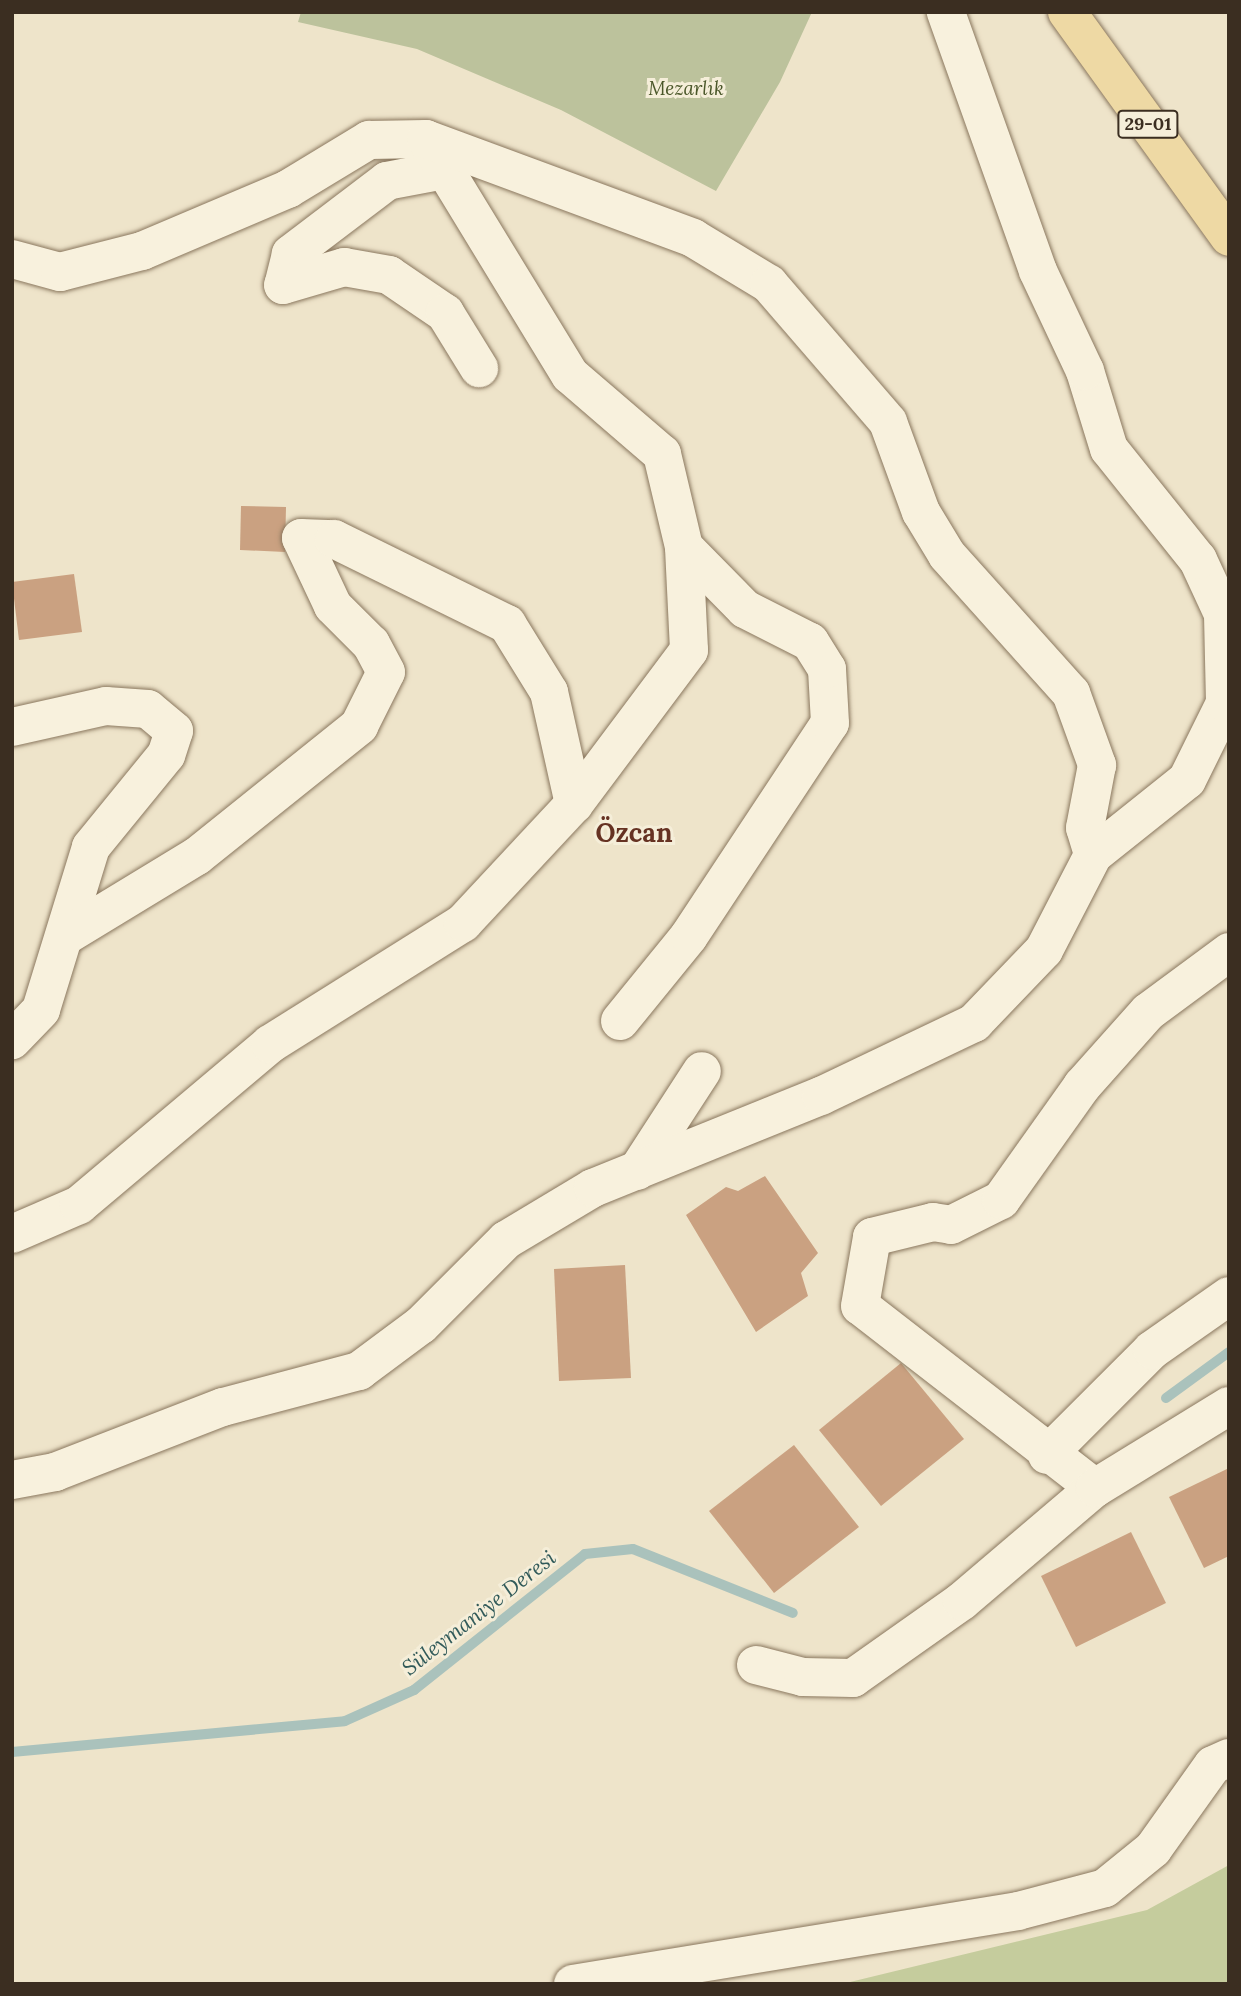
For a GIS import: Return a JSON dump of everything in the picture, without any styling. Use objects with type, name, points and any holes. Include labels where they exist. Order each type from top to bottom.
[{"type":"main road","name":"29-01","points":[[1067,12],[1229,237]]},
{"type":"street","points":[[12,1480],[55,1472],[223,1407],[359,1371],[421,1325],[506,1240],[593,1188],[821,1096],[974,1023],[1044,950],[1093,855],[1187,780],[1225,703],[1223,614],[1198,560],[1109,449],[1085,371],[1038,271],[946,12]]},
{"type":"street","points":[[12,259],[60,272],[142,251],[288,189],[369,140],[435,154],[693,237],[769,284],[888,422],[921,512],[947,555],[1071,693],[1097,765],[1084,828],[1093,855]]},
{"type":"street","points":[[435,154],[387,181],[291,254],[283,285],[344,267],[389,275],[445,313],[479,368]]},
{"type":"street","points":[[12,1234],[79,1205],[270,1044],[463,923],[574,804],[689,650],[684,547],[662,454],[570,375],[435,154]]},
{"type":"street","points":[[67,935],[197,856],[359,726],[386,672],[371,644],[333,606],[301,538],[334,539],[507,624],[549,692],[574,804]]},
{"type":"street","points":[[620,1021],[689,936],[830,723],[827,669],[810,642],[745,609],[684,547]]},
{"type":"street","points":[[12,727],[106,706],[148,709],[174,731],[166,755],[91,847],[67,935],[41,1010],[12,1040]]},
{"type":"street","points":[[1095,1488],[1047,1455],[860,1306],[872,1237],[933,1222],[951,1225],[1001,1200],[1082,1086],[1149,1012],[1229,952]]},
{"type":"street","points":[[637,1171],[702,1071]]},
{"type":"street","points":[[1047,1455],[1152,1350],[1229,1296]]},
{"type":"street","points":[[756,1665],[803,1677],[853,1678],[962,1601],[1095,1488],[1229,1406]]},
{"type":"street","points":[[573,1984],[1018,1911],[1105,1888],[1153,1849],[1213,1765],[1229,1758]]},
{"type":"green space","name":"Mezarlık","points":[[301,12],[812,12],[780,82],[716,191],[561,110],[417,49],[298,22]]},
{"type":"green space","points":[[1229,1865],[1229,1984],[846,1983],[1147,1910]]},
{"type":"building","points":[[241,506],[286,507],[285,552],[240,550]]},
{"type":"building","points":[[74,574],[82,632],[19,640],[12,582]]},
{"type":"building","points":[[765,1176],[818,1253],[801,1273],[808,1296],[756,1332],[686,1215],[726,1187],[738,1191]]},
{"type":"building","points":[[625,1265],[631,1378],[559,1381],[554,1269]]},
{"type":"building","points":[[901,1363],[964,1439],[881,1506],[819,1430]]},
{"type":"building","points":[[794,1445],[859,1527],[774,1593],[709,1511]]},
{"type":"building","points":[[1229,1468],[1229,1556],[1204,1568],[1169,1497]]},
{"type":"building","points":[[1131,1532],[1166,1603],[1076,1647],[1041,1576]]},
{"type":"waterway","name":"Süleymaniye Deresi","points":[[1166,1398],[1229,1352]]},
{"type":"waterway","name":"Süleymaniye Deresi","points":[[12,1752],[345,1721],[414,1690],[585,1554],[633,1549],[793,1613]]},
{"type":"district","name":"Özcan","points":[[634,833]]}]
